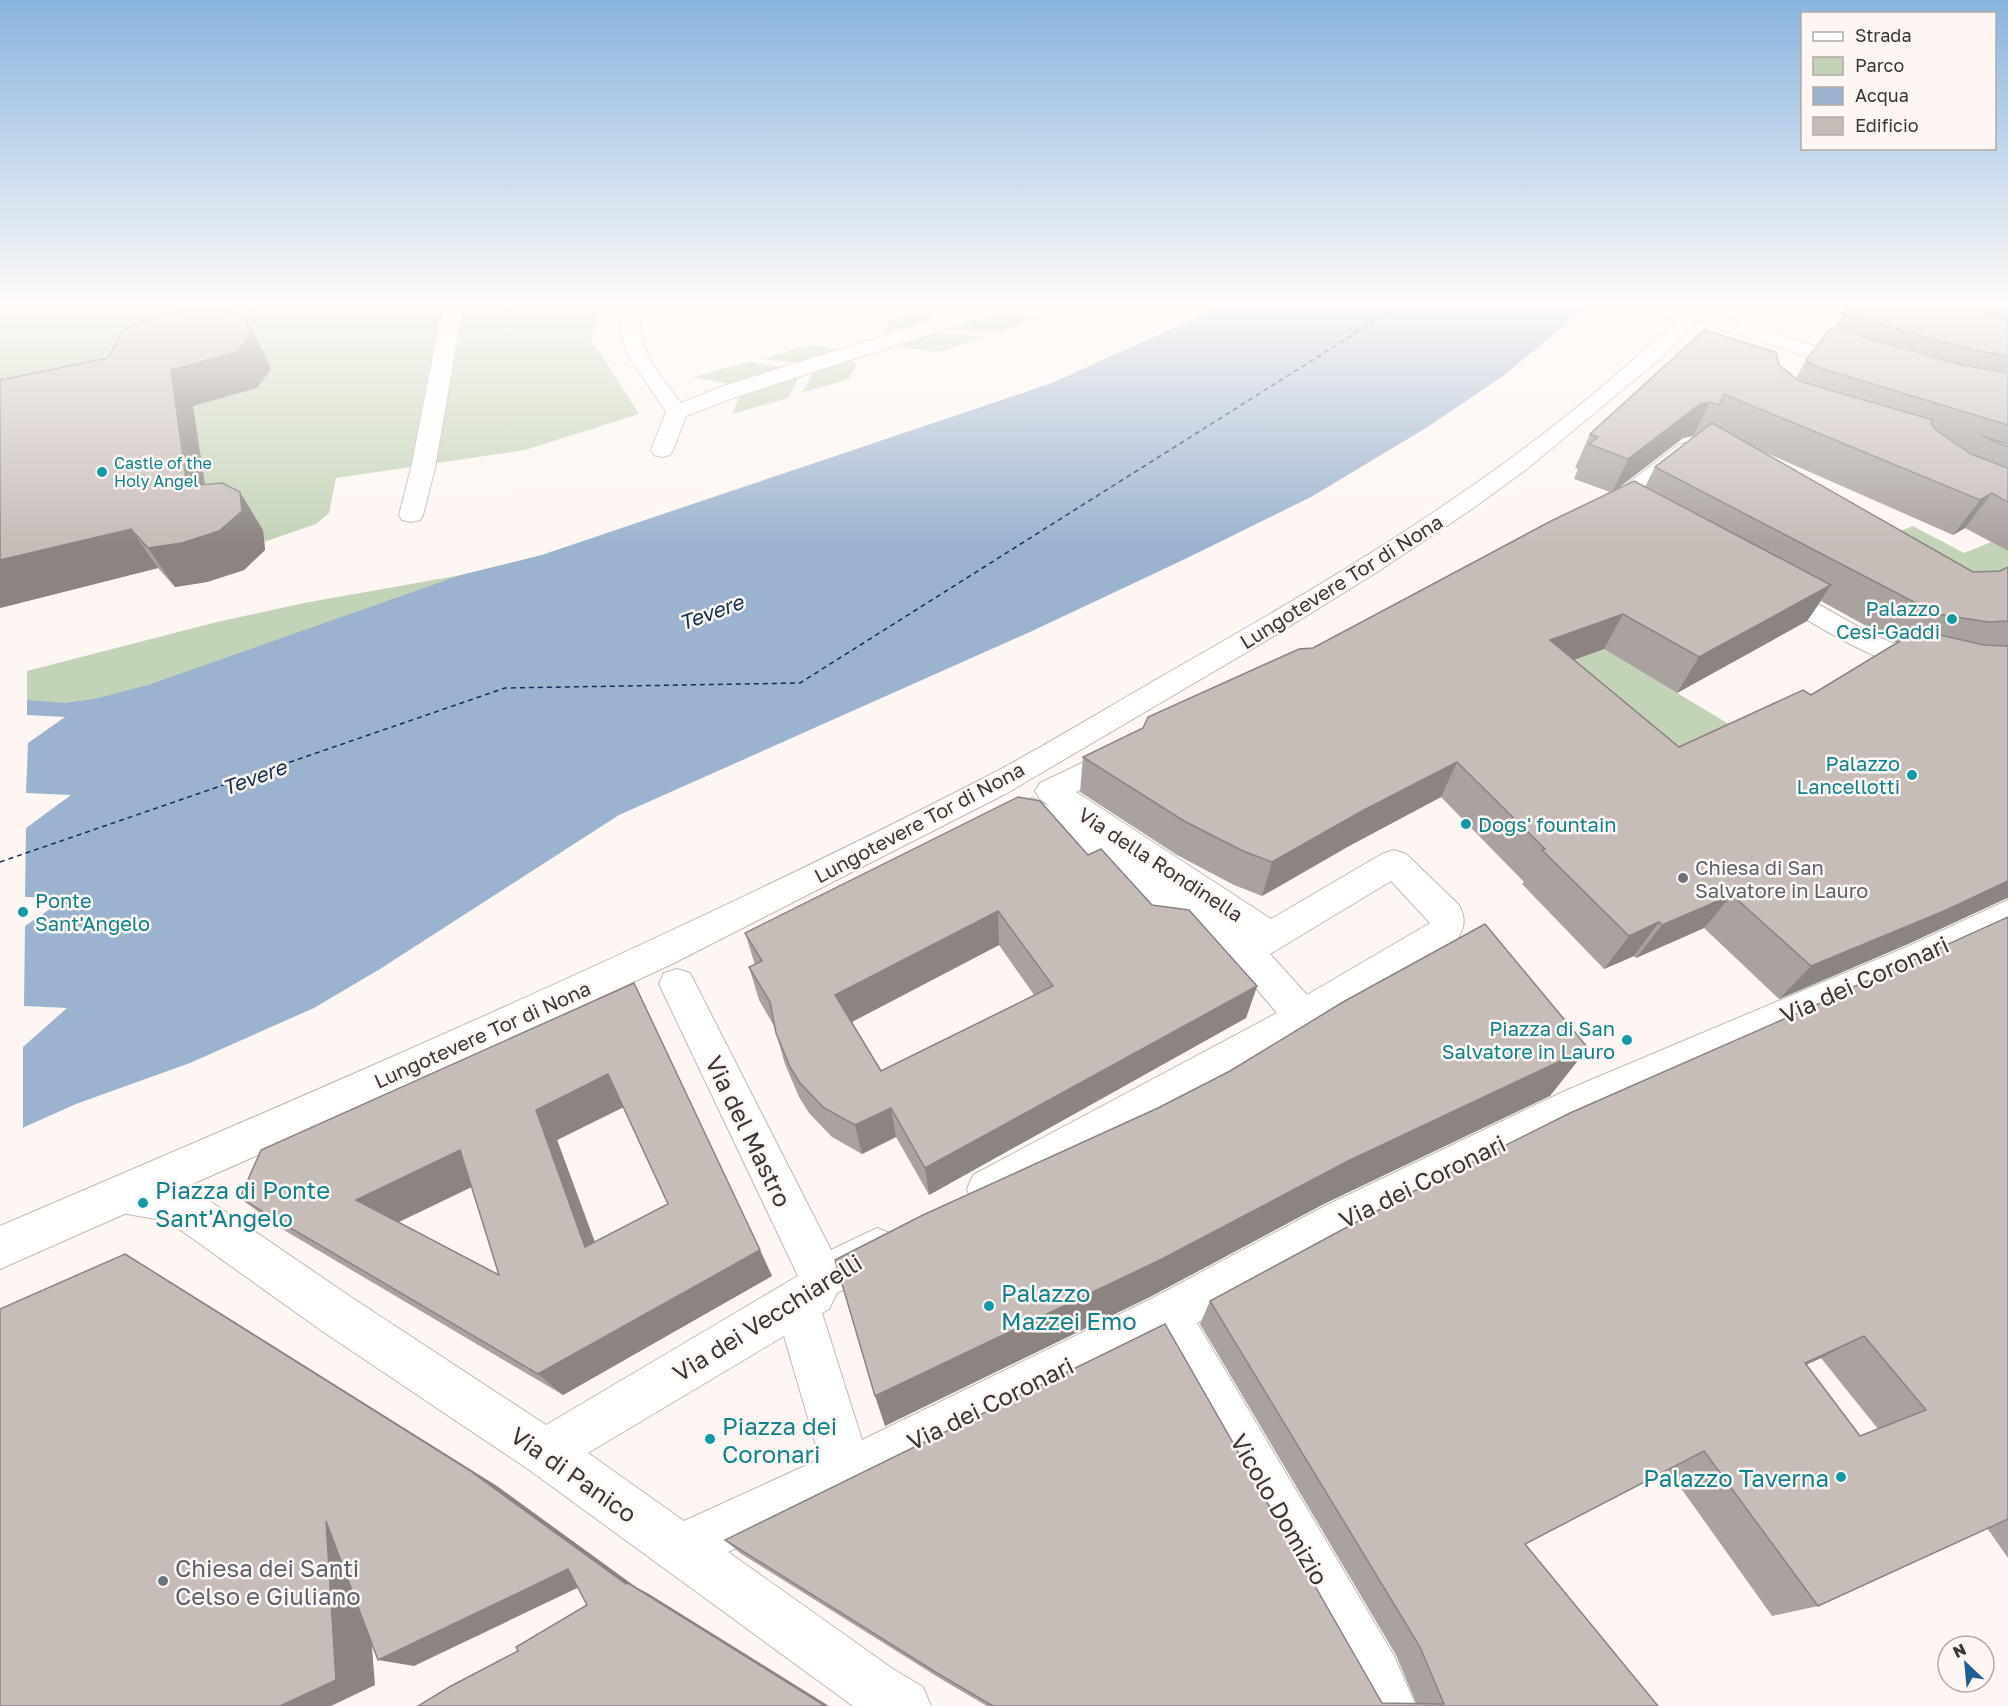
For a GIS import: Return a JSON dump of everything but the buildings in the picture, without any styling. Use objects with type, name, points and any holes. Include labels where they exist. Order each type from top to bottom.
[{"type":"street","points":[[411,515],[438,385]]},
{"type":"street","points":[[656,385],[677,412]]},
{"type":"street","points":[[662,450],[677,412],[751,385]]},
{"type":"street","name":"Lungotevere Tor di Nona","points":[[127,1194],[659,954],[996,784],[1365,569],[1520,463],[1616,385]]},
{"type":"street","points":[[1586,518],[1628,508],[1692,445]]},
{"type":"street","points":[[1748,575],[1898,657],[1955,669],[1973,670],[2008,666]]},
{"type":"street","points":[[1041,800],[1126,753]]},
{"type":"street","name":"Via della Rondinella","points":[[1041,800],[1212,928],[1258,944]]},
{"type":"street","name":"Via della Rondinella","points":[[1041,800],[1258,944]]},
{"type":"street","points":[[951,1209],[1289,1024],[1454,944],[1447,915],[1394,863],[1258,944],[1289,1024]]},
{"type":"street","name":"Via dei Coronari","points":[[847,1470],[893,1451],[1167,1315],[1340,1221],[1570,1089],[1922,956],[2008,914]]},
{"type":"street","name":"Via del Mastro","points":[[677,984],[809,1290]]},
{"type":"street","points":[[0,1248],[127,1194]]},
{"type":"street","name":"Via di Panico","points":[[127,1194],[150,1196],[176,1203],[545,1452],[874,1688],[904,1706]]},
{"type":"street","name":"Via dei Vecchiarelli","points":[[545,1452],[809,1290],[911,1231]]},
{"type":"street","points":[[680,1550],[847,1470],[809,1290]]},
{"type":"street","name":"Vicolo Domizio","points":[[1167,1315],[1375,1675],[1389,1706]]},
{"type":"green space","points":[[0,385],[140,385],[0,422]]},
{"type":"green space","points":[[259,385],[620,385],[639,414],[525,450],[336,478],[329,513],[316,524],[264,542],[263,530],[211,525],[193,406],[257,388]]},
{"type":"green space","points":[[767,385],[795,385],[788,398],[732,414],[742,392]]},
{"type":"green space","points":[[806,385],[830,385],[801,393]]},
{"type":"green space","points":[[819,461],[200,675],[27,715],[27,671],[217,622],[304,603],[461,575],[542,555]]},
{"type":"green space","points":[[1913,526],[1964,553],[1991,542],[2008,551],[2008,589],[1848,551]]},
{"type":"green space","points":[[1604,649],[1752,738],[1656,782],[1533,676]]},
{"type":"water","name":"Tevere","points":[[1047,385],[1490,385],[1426,428],[1311,497],[1030,632],[619,815],[380,969],[314,1008],[190,1063],[76,1104],[0,1138],[27,700],[65,703],[94,699],[148,685],[461,575],[542,555]]},
{"type":"pier","name":"Ponte Sant'Angelo","points":[[27,697],[27,715],[65,717],[28,743],[26,793],[71,795],[26,828],[25,897],[66,898],[25,926],[24,1006],[67,1008],[23,1047],[23,1132],[0,1141],[0,699]]},
{"type":"ferry route","points":[[0,862],[505,688],[800,683],[1274,385]]},
{"type":"place","name":"Castle of the Holy Angel","points":[[102,472]]},
{"type":"place","name":"Palazzo Cesi-Gaddi","points":[[1952,619]]},
{"type":"place","name":"Palazzo Lancellotti","points":[[1912,775]]},
{"type":"place","name":"Dogs' fountain","points":[[1466,824]]},
{"type":"place","name":"Chiesa di San Salvatore in Lauro","points":[[1683,878]]},
{"type":"place","name":"Ponte Sant'Angelo","points":[[23,912]]},
{"type":"place","name":"Piazza di San Salvatore in Lauro","points":[[1627,1040]]},
{"type":"place","name":"Piazza di Ponte Sant'Angelo","points":[[143,1203]]},
{"type":"place","name":"Palazzo Mazzei Emo","points":[[989,1306]]},
{"type":"place","name":"Piazza dei Coronari","points":[[710,1439]]},
{"type":"place","name":"Palazzo Taverna","points":[[1841,1477]]},
{"type":"place","name":"Chiesa dei Santi Celso e Giuliano","points":[[163,1581]]}]
